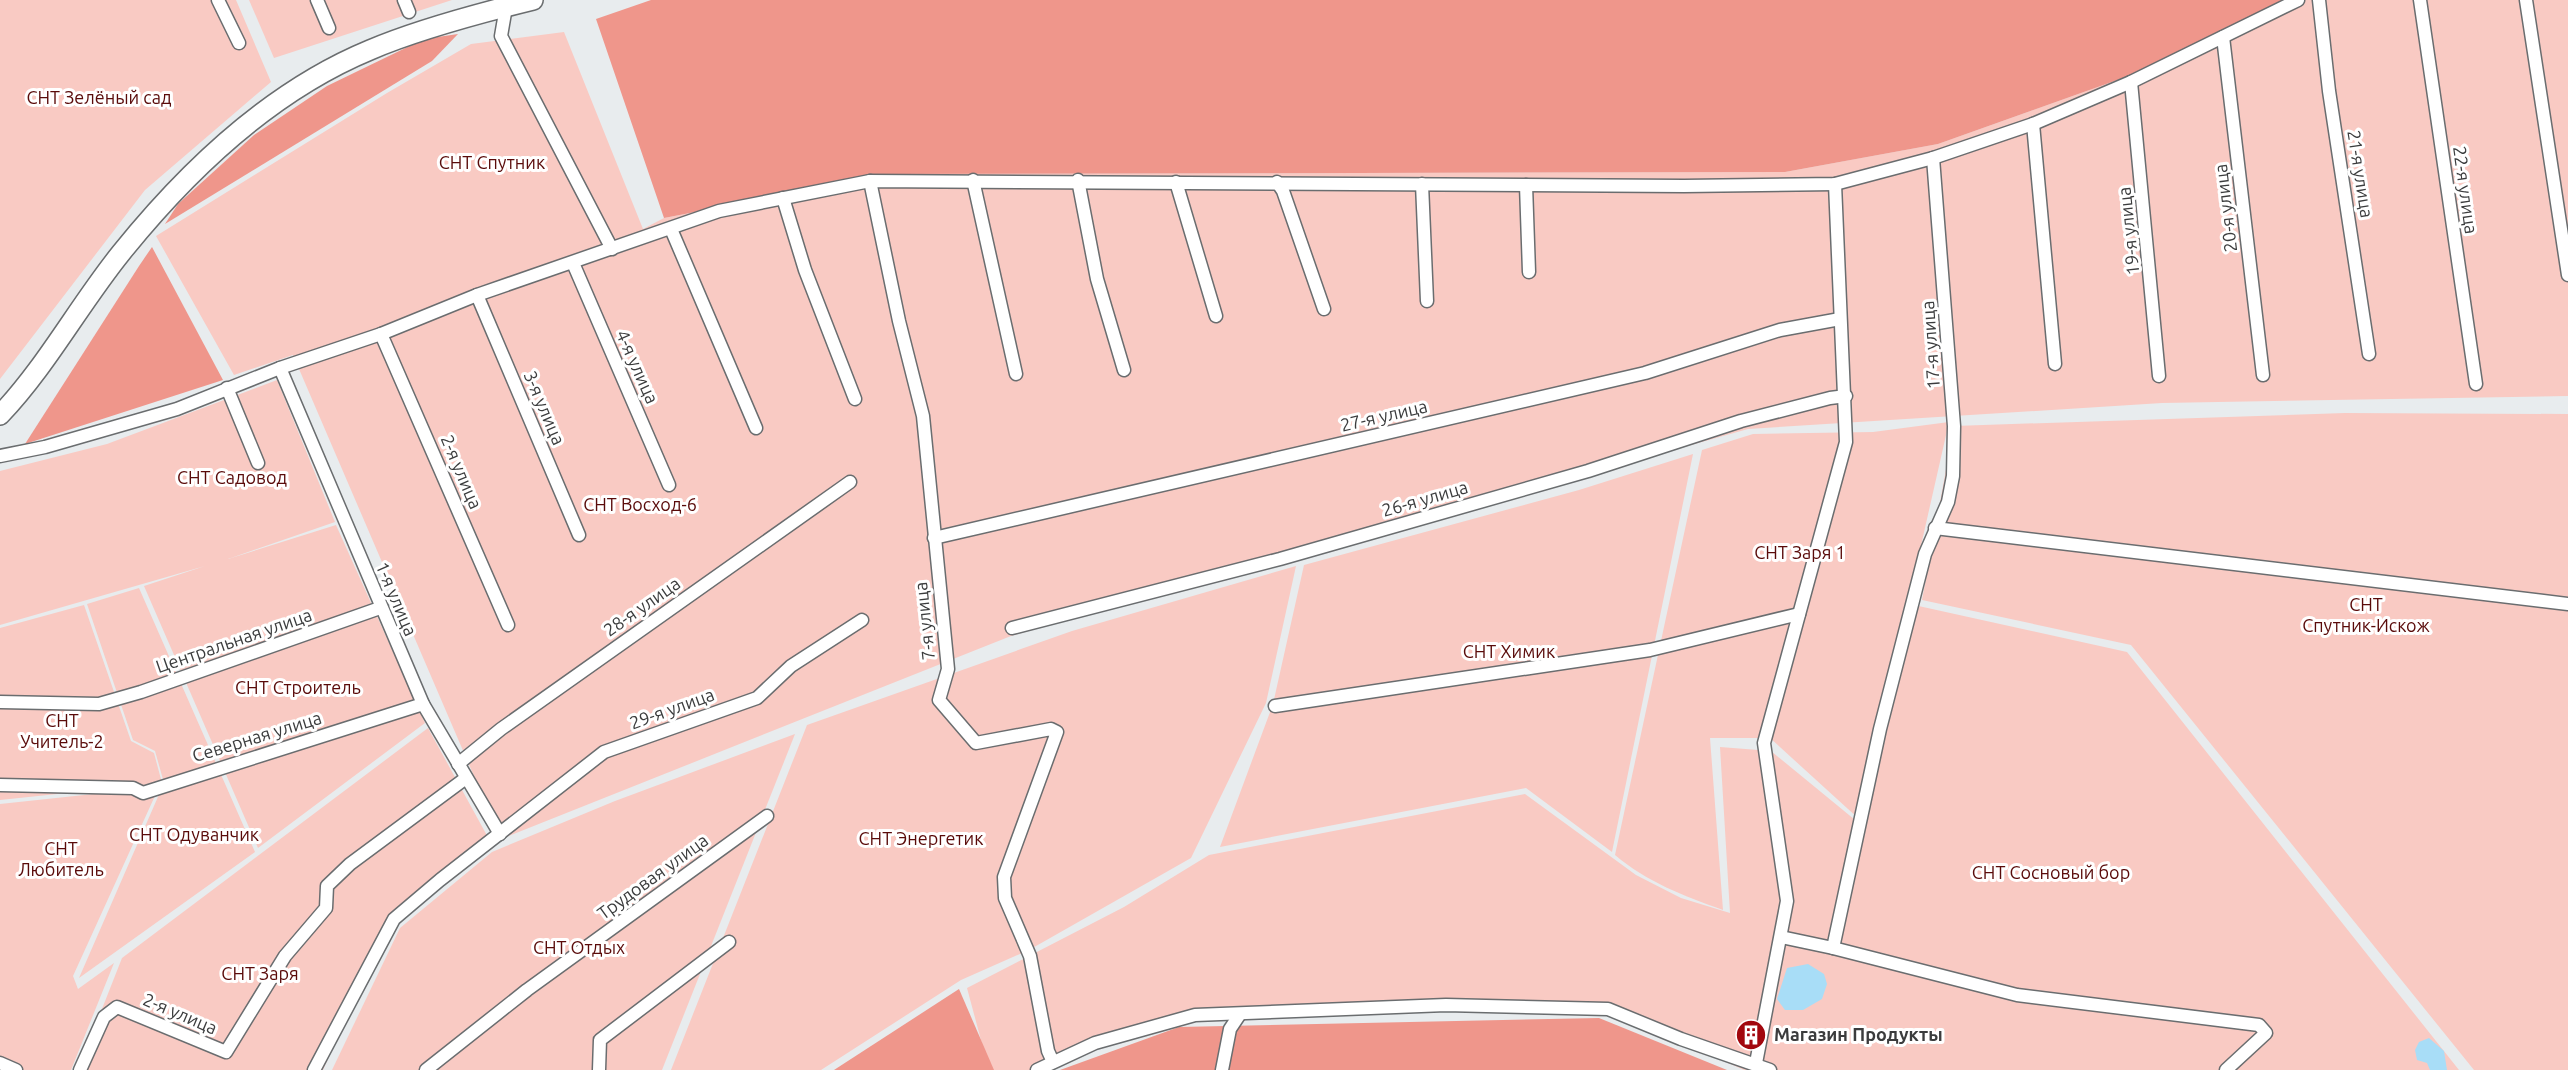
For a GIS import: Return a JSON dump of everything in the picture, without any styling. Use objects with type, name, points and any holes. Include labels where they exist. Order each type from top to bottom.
[{"type":"main road","points":[[0,415],[143,229],[208,160],[268,108],[314,78],[372,49],[506,6],[533,0]]},
{"type":"street","points":[[218,0],[239,43]]},
{"type":"street","points":[[317,0],[329,28]]},
{"type":"street","points":[[0,456],[108,430],[177,409],[280,368],[381,334],[477,295],[719,211],[783,198],[870,181],[1835,184],[1933,158],[2033,124],[2131,82],[2298,0]]},
{"type":"street","name":"21-я улица","points":[[2319,0],[2329,91],[2369,354]]},
{"type":"street","name":"22-я улица","points":[[2420,0],[2476,384]]},
{"type":"street","points":[[2526,0],[2568,275]]},
{"type":"street","points":[[506,6],[501,36],[612,249]]},
{"type":"street","name":"20-я улица","points":[[2223,37],[2263,375]]},
{"type":"street","name":"19-я улица","points":[[2131,82],[2158,376]]},
{"type":"street","points":[[2033,124],[2055,363]]},
{"type":"street","name":"17-я улица","points":[[1833,948],[1880,729],[1924,555],[1948,502],[1953,477],[1954,426],[1933,158]]},
{"type":"street","points":[[973,180],[1016,374]]},
{"type":"street","points":[[1078,180],[1097,279],[1124,370]]},
{"type":"street","name":"7-я улица","points":[[870,181],[899,321],[923,416],[948,669],[939,700],[976,743],[1051,729],[1058,732],[1004,877],[1005,898],[1030,956],[1048,1051],[1053,1062]]},
{"type":"street","points":[[1176,182],[1216,316]]},
{"type":"street","points":[[1277,182],[1283,191],[1324,309]]},
{"type":"street","points":[[1422,184],[1427,301]]},
{"type":"street","points":[[1756,1063],[1787,901],[1764,743],[1846,442],[1835,184]]},
{"type":"street","points":[[1526,185],[1529,272]]},
{"type":"street","points":[[783,198],[805,270],[855,399]]},
{"type":"street","points":[[671,229],[756,428]]},
{"type":"street","name":"4-я улица","points":[[573,263],[669,485]]},
{"type":"street","name":"3-я улица","points":[[477,295],[579,535]]},
{"type":"street","name":"27-я улица","points":[[934,538],[1631,377],[1780,330],[1840,319]]},
{"type":"street","name":"2-я улица","points":[[381,334],[508,625]]},
{"type":"street","name":"1-я улица","points":[[280,368],[423,704],[498,835]]},
{"type":"street","points":[[227,388],[258,463]]},
{"type":"street","name":"26-я улица","points":[[1012,628],[1280,559],[1588,471],[1741,421],[1830,397],[1846,396]]},
{"type":"street","name":"28-я улица","points":[[458,764],[501,729],[850,482]]},
{"type":"street","points":[[1935,528],[2568,604]]},
{"type":"street","name":"Центральная улица","points":[[0,702],[99,704],[141,692],[380,608]]},
{"type":"street","points":[[1275,706],[1650,650],[1799,614]]},
{"type":"street","name":"29-я улица","points":[[314,1070],[394,919],[604,752],[757,698],[791,666],[862,620]]},
{"type":"street","name":"Северная улица","points":[[0,785],[133,788],[143,793],[423,704]]},
{"type":"street","name":"2-я улица","points":[[80,1070],[104,1017],[117,1006],[226,1052],[285,956],[326,908],[327,886],[350,864],[466,778]]},
{"type":"street","name":"Трудовая улица","points":[[426,1070],[527,990],[767,816]]},
{"type":"street","points":[[1781,937],[2017,995],[2259,1025],[2266,1033],[2227,1070]]},
{"type":"street","points":[[599,1070],[600,1040],[729,942]]},
{"type":"street","points":[[1037,1070],[1095,1043],[1195,1015],[1446,1006],[1608,1009],[1681,1039],[1770,1070]]},
{"type":"street","points":[[1222,1070],[1230,1029],[1240,1014]]},
{"type":"street","points":[[0,1063],[16,1070]]},
{"type":"green space","name":"СНТ Зелёный сад","points":[[0,0],[236,0],[271,82],[145,190],[0,379]]},
{"type":"green space","points":[[249,0],[452,0],[274,58]]},
{"type":"green space","name":"СНТ Восход-6","points":[[2285,0],[2568,0],[2568,396],[2162,403],[1748,429],[1011,636],[501,839],[293,355],[234,375],[156,236],[471,44],[564,32],[643,229],[664,218],[892,174],[1785,172],[1938,144],[2137,73]]},
{"type":"green space","points":[[277,380],[335,522],[228,559],[336,525],[425,723],[258,848],[144,586],[205,566],[0,625],[0,471],[107,444]]},
{"type":"green space","name":"СНТ Спутник-Искож","points":[[2345,413],[2568,414],[2568,1070],[2474,1070],[2131,645],[1922,600],[1954,426]]},
{"type":"green space","name":"СНТ Заря 1","points":[[1949,422],[1859,819],[1770,738],[1710,738],[1723,910],[1666,887],[1627,865],[1615,855],[1702,450],[1753,434],[1873,432]]},
{"type":"green space","name":"СНТ Химик","points":[[1693,454],[1612,852],[1526,788],[1220,847],[1273,704],[1304,565],[1579,490]]},
{"type":"green space","name":"СНТ Энергетик","points":[[1296,566],[1266,703],[1191,858],[1029,950],[961,980],[821,1070],[671,1070],[807,725],[1072,631]]},
{"type":"green space","name":"СНТ Одуванчик","points":[[139,588],[255,852],[79,978],[164,783],[155,751],[133,740],[87,604]]},
{"type":"green space","name":"СНТ Учитель-2","points":[[84,605],[131,741],[154,753],[162,783],[0,800],[0,628]]},
{"type":"green space","name":"СНТ Сосновый бор","points":[[1914,605],[2127,652],[2459,1070],[1744,1070],[1611,1011],[1189,1010],[1041,1070],[989,1070],[967,988],[1124,907],[1209,855],[1525,794],[1636,875],[1681,898],[1730,913],[1720,747],[1771,751],[1860,824]]},
{"type":"green space","name":"СНТ Заря","points":[[428,728],[490,841],[383,932],[323,1070],[78,1070],[122,958]]},
{"type":"green space","name":"СНТ Отдых","points":[[795,734],[662,1070],[332,1070],[400,928],[492,852],[615,801]]},
{"type":"green space","name":"СНТ Любитель","points":[[159,787],[73,976],[78,989],[114,963],[71,1070],[0,1070],[0,804]]},
{"type":"shaded area","points":[[651,0],[2285,0],[2137,73],[1938,144],[1785,172],[893,174],[664,218],[596,19]]},
{"type":"shaded area","points":[[458,34],[432,61],[165,224],[178,204],[254,135],[327,86],[424,39]]},
{"type":"shaded area","points":[[152,247],[223,380],[25,444],[139,266]]},
{"type":"shaded area","points":[[959,989],[994,1070],[834,1070]]},
{"type":"shaded area","points":[[1599,1018],[1727,1070],[1060,1070],[1179,1027]]},
{"type":"water","points":[[1808,964],[1824,974],[1827,984],[1822,999],[1803,1010],[1785,1010],[1777,999],[1787,968]]},
{"type":"water","points":[[2429,1038],[2444,1051],[2447,1070],[2430,1070],[2427,1063],[2417,1060],[2415,1050],[2419,1042]]},
{"type":"place","name":"Магазин Продукты","points":[[1751,1035]]},
{"type":"park label","name":"СНТ Спутник","points":[[492,163]]},
{"type":"park label","name":"СНТ Садовод","points":[[232,478]]},
{"type":"park label","name":"СНТ Строитель","points":[[298,688]]}]
